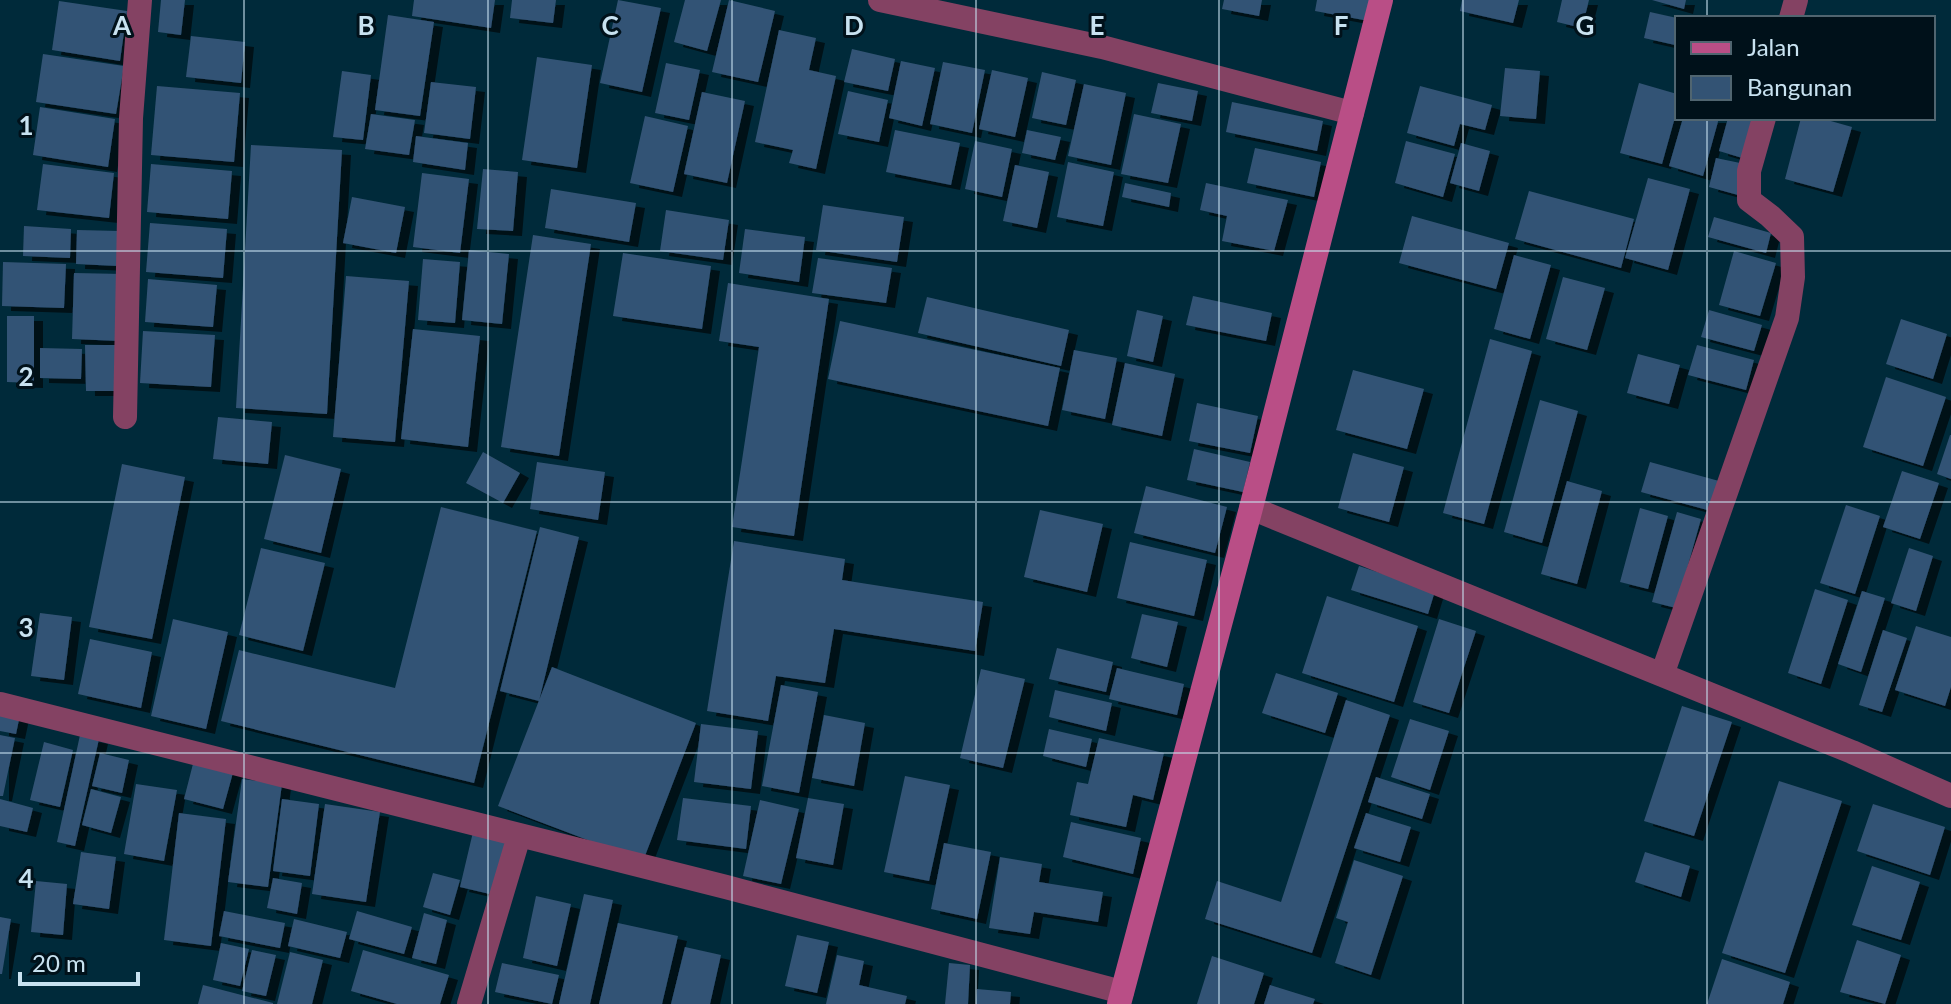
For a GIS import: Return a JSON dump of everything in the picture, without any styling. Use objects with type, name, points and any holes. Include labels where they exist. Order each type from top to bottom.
[{"type":"main road","points":[[1120,998],[1251,508],[1381,0]]},
{"type":"street","points":[[125,417],[131,118],[140,0]]},
{"type":"street","points":[[880,0],[1102,47],[1352,113]]},
{"type":"street","points":[[1662,675],[1787,318],[1793,277],[1792,237],[1749,200],[1749,171],[1763,120]]},
{"type":"street","points":[[1251,508],[1852,752],[1951,796]]},
{"type":"street","points":[[0,704],[726,887],[1120,998]]},
{"type":"street","points":[[469,1004],[519,836]]},
{"type":"building","points":[[161,0],[185,0],[181,35],[158,32]]},
{"type":"building","points":[[414,0],[495,0],[491,28],[412,16]]},
{"type":"building","points":[[512,0],[556,0],[553,23],[510,18]]},
{"type":"building","points":[[618,0],[661,8],[642,92],[600,83]]},
{"type":"building","points":[[685,0],[721,0],[707,51],[674,42]]},
{"type":"building","points":[[729,0],[775,11],[758,82],[712,72]]},
{"type":"building","points":[[1224,0],[1262,0],[1259,16],[1222,9]]},
{"type":"building","points":[[1317,0],[1373,0],[1369,21],[1315,11]]},
{"type":"building","points":[[1462,0],[1519,0],[1513,23],[1460,11]]},
{"type":"building","points":[[1562,0],[1589,0],[1582,28],[1557,22]]},
{"type":"building","points":[[1652,0],[1686,0],[1684,9]]},
{"type":"building","points":[[59,1],[127,11],[120,61],[52,50]]},
{"type":"building","points":[[1650,12],[1675,18],[1675,45],[1644,38]]},
{"type":"building","points":[[388,15],[434,22],[420,116],[375,110]]},
{"type":"building","points":[[779,30],[816,38],[809,70],[836,76],[816,169],[789,163],[793,150],[755,142]]},
{"type":"building","points":[[191,36],[245,42],[241,83],[186,77]]},
{"type":"building","points":[[852,49],[895,59],[888,91],[844,82]]},
{"type":"building","points":[[43,54],[124,66],[116,114],[36,102]]},
{"type":"building","points":[[537,57],[592,65],[577,168],[522,160]]},
{"type":"building","points":[[901,61],[935,68],[922,126],[889,118]]},
{"type":"building","points":[[943,62],[985,70],[972,133],[930,124]]},
{"type":"building","points":[[666,63],[700,70],[689,120],[655,113]]},
{"type":"building","points":[[1505,68],[1540,71],[1536,119],[1500,116]]},
{"type":"building","points":[[992,70],[1028,78],[1015,137],[979,129]]},
{"type":"building","points":[[342,71],[371,75],[363,140],[333,137]]},
{"type":"building","points":[[1042,72],[1076,80],[1066,125],[1032,118]]},
{"type":"building","points":[[431,82],[476,87],[470,139],[424,133]]},
{"type":"building","points":[[1158,83],[1198,91],[1192,121],[1151,113]]},
{"type":"building","points":[[1639,83],[1675,93],[1675,117],[1662,164],[1620,153]]},
{"type":"building","points":[[1084,84],[1126,93],[1111,165],[1068,156]]},
{"type":"building","points":[[157,86],[240,93],[234,162],[151,155]]},
{"type":"building","points":[[1420,86],[1492,105],[1485,130],[1460,124],[1454,146],[1407,133]]},
{"type":"building","points":[[848,91],[888,100],[879,142],[838,134]]},
{"type":"building","points":[[702,92],[745,101],[727,183],[684,174]]},
{"type":"building","points":[[1232,102],[1323,121],[1317,151],[1226,132]]},
{"type":"building","points":[[40,107],[115,119],[108,167],[33,155]]},
{"type":"building","points":[[371,114],[415,120],[409,155],[365,149]]},
{"type":"building","points":[[1134,114],[1181,124],[1168,183],[1121,174]]},
{"type":"building","points":[[645,116],[688,126],[673,192],[630,183]]},
{"type":"building","points":[[1682,120],[1718,120],[1703,176],[1669,166]]},
{"type":"building","points":[[1727,120],[1760,120],[1749,160],[1719,151]]},
{"type":"building","points":[[1800,120],[1827,120],[1852,127],[1833,192],[1785,179]]},
{"type":"building","points":[[895,130],[960,143],[951,185],[886,172]]},
{"type":"building","points":[[1027,130],[1061,137],[1055,160],[1022,153]]},
{"type":"building","points":[[416,136],[468,143],[465,170],[413,162]]},
{"type":"building","points":[[975,141],[1012,149],[1002,197],[965,189]]},
{"type":"building","points":[[1406,141],[1455,154],[1443,197],[1395,183]]},
{"type":"building","points":[[1461,143],[1490,151],[1479,191],[1450,183]]},
{"type":"building","points":[[251,145],[342,150],[327,414],[236,408]]},
{"type":"building","points":[[1255,148],[1321,162],[1314,197],[1247,183]]},
{"type":"building","points":[[1716,158],[1745,164],[1738,195],[1709,187]]},
{"type":"building","points":[[1068,162],[1114,172],[1103,226],[1057,217]]},
{"type":"building","points":[[43,164],[114,173],[109,218],[37,210]]},
{"type":"building","points":[[151,164],[232,171],[228,219],[147,212]]},
{"type":"building","points":[[1015,165],[1049,172],[1037,228],[1003,221]]},
{"type":"building","points":[[483,169],[518,172],[513,231],[477,229]]},
{"type":"building","points":[[422,173],[469,179],[460,253],[413,247]]},
{"type":"building","points":[[1648,178],[1690,189],[1668,270],[1625,258]]},
{"type":"building","points":[[1125,183],[1171,193],[1169,207],[1122,197]]},
{"type":"building","points":[[1206,183],[1288,200],[1274,251],[1222,241],[1227,216],[1200,210]]},
{"type":"building","points":[[551,189],[636,203],[629,242],[545,228]]},
{"type":"building","points":[[1529,191],[1634,219],[1621,268],[1515,239]]},
{"type":"building","points":[[352,197],[405,207],[396,253],[343,243]]},
{"type":"building","points":[[823,205],[904,217],[897,262],[816,250]]},
{"type":"building","points":[[666,210],[729,220],[723,260],[660,251]]},
{"type":"building","points":[[1412,216],[1509,243],[1496,289],[1399,263]]},
{"type":"building","points":[[1714,217],[1771,233],[1766,253],[1708,237]]},
{"type":"building","points":[[150,223],[227,229],[223,278],[146,272]]},
{"type":"building","points":[[24,226],[71,229],[70,258],[23,256]]},
{"type":"building","points":[[745,229],[805,237],[799,282],[739,273]]},
{"type":"building","points":[[77,230],[120,231],[118,266],[76,264]]},
{"type":"building","points":[[533,235],[591,244],[559,456],[501,447]]},
{"type":"building","points":[[469,250],[509,254],[502,324],[462,320]]},
{"type":"building","points":[[1734,251],[1776,263],[1760,316],[1719,305]]},
{"type":"building","points":[[623,253],[711,266],[702,329],[613,316]]},
{"type":"building","points":[[1514,255],[1551,265],[1530,339],[1494,329]]},
{"type":"building","points":[[818,258],[892,268],[886,303],[812,293]]},
{"type":"building","points":[[423,259],[460,262],[455,323],[418,320]]},
{"type":"building","points":[[3,262],[66,264],[64,308],[2,306]]},
{"type":"building","points":[[74,273],[123,274],[120,341],[72,339]]},
{"type":"building","points":[[346,276],[409,281],[395,442],[333,437]]},
{"type":"building","points":[[1563,277],[1605,288],[1587,350],[1546,339]]},
{"type":"building","points":[[148,279],[217,285],[213,327],[145,322]]},
{"type":"building","points":[[728,283],[829,299],[794,536],[732,527],[759,347],[719,341]]},
{"type":"building","points":[[1193,296],[1272,313],[1266,341],[1186,325]]},
{"type":"building","points":[[927,297],[1069,330],[1061,366],[918,333]]},
{"type":"building","points":[[1137,310],[1163,316],[1153,362],[1127,356]]},
{"type":"building","points":[[1709,310],[1762,325],[1754,351],[1701,337]]},
{"type":"building","points":[[7,316],[34,316],[34,383],[7,382]]},
{"type":"building","points":[[1901,319],[1947,334],[1933,379],[1886,364]]},
{"type":"building","points":[[840,321],[1060,368],[1048,426],[828,379]]},
{"type":"building","points":[[413,329],[480,336],[468,447],[401,439]]},
{"type":"building","points":[[143,331],[215,335],[211,387],[140,383]]},
{"type":"building","points":[[1490,339],[1532,351],[1484,524],[1443,513]]},
{"type":"building","points":[[85,345],[116,345],[116,391],[86,391]]},
{"type":"building","points":[[1697,345],[1754,360],[1746,390],[1688,375]]},
{"type":"building","points":[[40,348],[82,349],[81,379],[40,378]]},
{"type":"building","points":[[1074,350],[1117,358],[1105,419],[1062,410]]},
{"type":"building","points":[[1638,354],[1680,365],[1669,404],[1627,393]]},
{"type":"building","points":[[1125,363],[1175,374],[1162,436],[1112,425]]},
{"type":"building","points":[[1353,370],[1424,389],[1407,449],[1336,430]]},
{"type":"building","points":[[1886,377],[1946,397],[1923,466],[1863,447]]},
{"type":"building","points":[[1540,400],[1578,411],[1542,543],[1504,532]]},
{"type":"building","points":[[1197,403],[1258,416],[1250,453],[1189,441]]},
{"type":"building","points":[[218,417],[272,422],[268,464],[213,459]]},
{"type":"building","points":[[1951,435],[1951,479],[1937,474]]},
{"type":"building","points":[[1194,449],[1250,462],[1243,492],[1187,480]]},
{"type":"building","points":[[483,452],[520,473],[503,503],[466,483]]},
{"type":"building","points":[[1353,453],[1404,467],[1389,522],[1338,508]]},
{"type":"building","points":[[285,455],[341,469],[321,553],[264,539]]},
{"type":"building","points":[[537,462],[605,472],[598,520],[530,509]]},
{"type":"building","points":[[1650,462],[1719,481],[1711,511],[1641,492]]},
{"type":"building","points":[[122,464],[185,477],[152,639],[89,627]]},
{"type":"building","points":[[1902,471],[1939,483],[1920,539],[1883,527]]},
{"type":"building","points":[[1567,481],[1602,491],[1577,584],[1541,574]]},
{"type":"building","points":[[1146,486],[1227,507],[1215,553],[1134,533]]},
{"type":"building","points":[[1846,505],[1880,516],[1855,594],[1820,583]]},
{"type":"building","points":[[441,507],[537,531],[474,783],[221,721],[239,650],[395,688]]},
{"type":"building","points":[[1640,508],[1668,516],[1648,589],[1620,582]]},
{"type":"building","points":[[1040,510],[1103,524],[1087,592],[1024,577]]},
{"type":"building","points":[[1677,512],[1701,519],[1676,608],[1652,602]]},
{"type":"building","points":[[540,527],[579,537],[539,701],[500,691]]},
{"type":"building","points":[[734,541],[845,559],[842,580],[983,602],[975,651],[834,629],[825,683],[776,676],[768,721],[707,711]]},
{"type":"building","points":[[1130,542],[1207,560],[1194,616],[1117,598]]},
{"type":"building","points":[[261,548],[325,563],[303,651],[239,635]]},
{"type":"building","points":[[1909,548],[1933,556],[1916,611],[1891,603]]},
{"type":"building","points":[[1359,566],[1435,591],[1428,614],[1351,590]]},
{"type":"building","points":[[1815,589],[1848,600],[1821,684],[1788,673]]},
{"type":"building","points":[[1862,591],[1885,598],[1861,672],[1838,664]]},
{"type":"building","points":[[1327,596],[1418,626],[1394,702],[1302,673]]},
{"type":"building","points":[[40,613],[72,617],[64,680],[31,676]]},
{"type":"building","points":[[1142,614],[1178,622],[1167,667],[1131,658]]},
{"type":"building","points":[[173,619],[228,632],[206,729],[151,716]]},
{"type":"building","points":[[1439,619],[1476,631],[1449,713],[1413,702]]},
{"type":"building","points":[[1916,626],[1951,637],[1951,687],[1945,706],[1895,690]]},
{"type":"building","points":[[1883,630],[1907,638],[1882,712],[1859,705]]},
{"type":"building","points":[[90,639],[152,652],[141,708],[78,694]]},
{"type":"building","points":[[1057,648],[1113,662],[1106,692],[1049,679]]},
{"type":"building","points":[[552,667],[696,723],[643,861],[498,806]]},
{"type":"building","points":[[1117,668],[1184,684],[1177,715],[1109,699]]},
{"type":"building","points":[[981,669],[1025,679],[1003,768],[960,758]]},
{"type":"building","points":[[1276,673],[1338,693],[1325,733],[1262,713]]},
{"type":"building","points":[[781,685],[818,692],[799,793],[762,786]]},
{"type":"building","points":[[1055,690],[1112,703],[1106,731],[1049,717]]},
{"type":"building","points":[[1346,700],[1390,715],[1312,953],[1205,919],[1217,881],[1281,902]]},
{"type":"building","points":[[1682,706],[1732,722],[1694,836],[1644,821]]},
{"type":"building","points":[[0,711],[20,715],[16,734],[0,731]]},
{"type":"building","points":[[824,715],[865,723],[854,786],[812,778]]},
{"type":"building","points":[[1410,719],[1449,731],[1430,790],[1391,777]]},
{"type":"building","points":[[701,724],[758,731],[751,789],[694,782]]},
{"type":"building","points":[[1049,729],[1092,739],[1086,767],[1043,756]]},
{"type":"building","points":[[0,735],[15,738],[3,796],[0,796]]},
{"type":"building","points":[[80,735],[99,739],[75,846],[57,842]]},
{"type":"building","points":[[1099,738],[1164,753],[1153,800],[1133,795],[1126,827],[1070,815],[1077,782],[1088,784]]},
{"type":"building","points":[[44,742],[73,750],[60,807],[30,800]]},
{"type":"building","points":[[100,753],[129,760],[122,793],[92,786]]},
{"type":"building","points":[[194,760],[234,769],[223,809],[184,799]]},
{"type":"building","points":[[905,776],[950,785],[929,881],[884,872]]},
{"type":"building","points":[[1376,777],[1430,794],[1422,819],[1368,802]]},
{"type":"building","points":[[242,779],[282,784],[268,887],[228,882]]},
{"type":"building","points":[[1779,781],[1842,801],[1785,973],[1722,953]]},
{"type":"building","points":[[136,784],[177,790],[164,861],[124,854]]},
{"type":"building","points":[[91,789],[121,797],[111,833],[82,825]]},
{"type":"building","points":[[683,798],[751,806],[746,849],[677,840]]},
{"type":"building","points":[[808,798],[844,804],[833,865],[796,858]]},
{"type":"building","points":[[0,799],[33,808],[27,832],[0,826]]},
{"type":"building","points":[[282,799],[319,804],[310,876],[273,871]]},
{"type":"building","points":[[760,800],[799,809],[781,884],[743,876]]},
{"type":"building","points":[[325,804],[380,812],[366,902],[312,894]]},
{"type":"building","points":[[1873,804],[1945,827],[1930,875],[1857,851]]},
{"type":"building","points":[[179,813],[226,819],[211,946],[164,940]]},
{"type":"building","points":[[1366,813],[1411,827],[1400,862],[1354,848]]},
{"type":"building","points":[[1071,822],[1141,838],[1133,874],[1063,857]]},
{"type":"building","points":[[473,832],[507,840],[494,895],[460,887]]},
{"type":"building","points":[[944,843],[991,852],[977,919],[931,909]]},
{"type":"building","points":[[81,852],[116,857],[109,909],[73,904]]},
{"type":"building","points":[[1645,852],[1690,866],[1681,897],[1635,882]]},
{"type":"building","points":[[1000,857],[1042,864],[1039,882],[1103,892],[1098,922],[1034,912],[1030,934],[989,928]]},
{"type":"building","points":[[1354,860],[1403,876],[1371,975],[1335,963],[1348,922],[1336,918]]},
{"type":"building","points":[[1872,866],[1920,882],[1901,940],[1852,925]]},
{"type":"building","points":[[433,873],[460,880],[450,915],[423,907]]},
{"type":"building","points":[[273,878],[302,883],[297,914],[267,908]]},
{"type":"building","points":[[36,881],[67,884],[63,935],[31,932]]},
{"type":"building","points":[[584,894],[613,900],[590,1004],[559,1004]]},
{"type":"building","points":[[536,896],[571,904],[557,966],[523,958]]},
{"type":"building","points":[[224,911],[285,923],[280,948],[219,936]]},
{"type":"building","points":[[357,911],[412,927],[404,954],[349,939]]},
{"type":"building","points":[[424,913],[447,920],[436,964],[412,958]]},
{"type":"building","points":[[0,917],[11,919],[2,974],[0,974]]},
{"type":"building","points":[[294,919],[347,932],[340,958],[288,946]]},
{"type":"building","points":[[618,923],[678,936],[662,1004],[599,1004]]},
{"type":"building","points":[[797,935],[829,942],[817,993],[785,986]]},
{"type":"building","points":[[1857,940],[1901,955],[1885,1004],[1840,992]]},
{"type":"building","points":[[221,943],[249,949],[240,986],[213,980]]},
{"type":"building","points":[[685,947],[721,955],[710,1004],[671,1004]]},
{"type":"building","points":[[252,950],[276,955],[266,996],[242,991]]},
{"type":"building","points":[[363,950],[449,975],[440,1004],[397,1004],[351,991]]},
{"type":"building","points":[[290,952],[323,960],[312,1004],[277,1004]]},
{"type":"building","points":[[837,955],[864,961],[859,985],[907,996],[905,1004],[826,1004]]},
{"type":"building","points":[[1212,956],[1264,973],[1254,1004],[1197,1004]]},
{"type":"building","points":[[1722,959],[1790,982],[1783,1004],[1707,1004]]},
{"type":"building","points":[[502,963],[559,975],[552,1004],[495,992]]},
{"type":"building","points":[[949,963],[970,965],[968,1004],[945,1004]]},
{"type":"building","points":[[203,985],[273,1003],[273,1004],[198,1004]]},
{"type":"building","points":[[1270,985],[1315,999],[1313,1004],[1264,1004]]},
{"type":"building","points":[[977,989],[1011,992],[1010,1004],[976,1004]]}]
